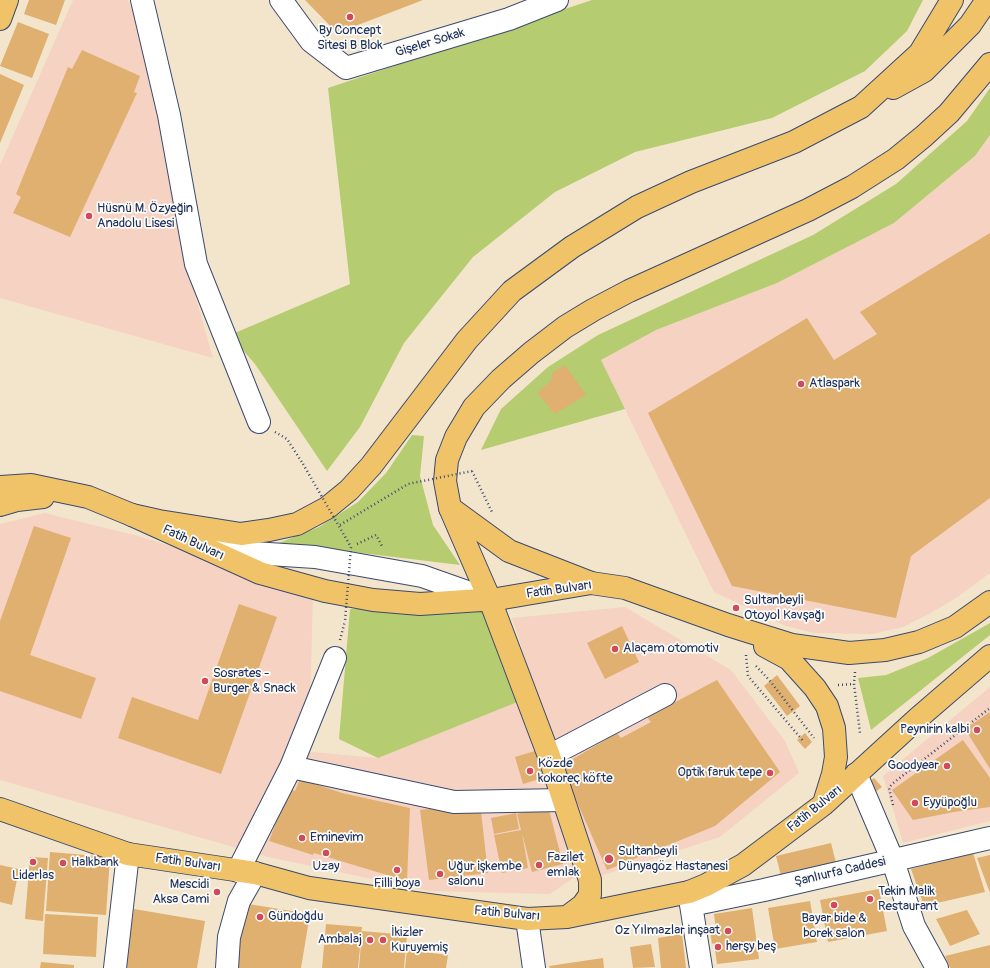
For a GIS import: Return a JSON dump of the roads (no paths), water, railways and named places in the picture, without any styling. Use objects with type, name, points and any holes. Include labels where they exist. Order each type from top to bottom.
[{"type":"main road","points":[[0,19],[8,0]]},
{"type":"main road","points":[[861,107],[920,53],[952,0]]},
{"type":"main road","points":[[132,515],[159,521],[241,534],[297,524],[327,508],[349,490],[371,466],[467,340],[512,291],[572,247],[637,207],[691,182],[794,142],[861,107],[924,71],[970,25],[987,0]]},
{"type":"main road","points":[[567,917],[583,905],[590,895],[590,880],[549,756],[490,600],[450,508],[444,481],[447,460],[456,437],[474,407],[531,353],[565,327],[629,291],[808,210],[852,187],[896,159],[924,136],[949,113],[990,64]]},
{"type":"main road","name":"Fatih Bulvarı","points":[[0,487],[31,485],[88,497],[132,515],[260,574],[325,591],[374,600],[420,604],[490,600],[591,583],[625,588],[728,625],[792,645],[849,653],[886,650],[919,642],[955,627],[990,602]]},
{"type":"main road","name":"Fatih Bulvarı","points":[[0,505],[18,500],[54,496],[88,497]]},
{"type":"main road","points":[[450,508],[509,551],[591,583]]},
{"type":"main road","points":[[728,625],[789,659],[815,688],[827,706],[834,728],[836,757],[833,774],[824,804]]},
{"type":"main road","name":"Fatih Bulvarı","points":[[0,810],[128,854],[247,872],[309,888],[527,919],[567,917],[690,898],[706,885],[743,865],[824,804],[917,719],[990,656]]},
{"type":"street","points":[[142,0],[169,115],[196,264],[259,422]]},
{"type":"street","name":"Gişeler Sokak","points":[[281,0],[311,41],[346,68],[509,19],[557,0]]},
{"type":"street","name":"Fatih Bulvarı","points":[[132,515],[253,553],[315,557],[422,576],[490,600]]},
{"type":"street","points":[[227,968],[229,937],[247,872],[335,658]]},
{"type":"street","points":[[549,756],[665,695]]},
{"type":"street","points":[[291,767],[454,802],[563,800]]},
{"type":"street","points":[[856,774],[893,861],[914,926],[937,968]]},
{"type":"street","name":"Şanlıurfa Caddesi","points":[[690,898],[893,861],[990,838]]},
{"type":"street","points":[[115,968],[128,854]]},
{"type":"street","points":[[690,898],[700,968]]},
{"type":"street","points":[[527,919],[534,968]]},
{"type":"place","name":"By Concept Sitesi B Blok","points":[[350,17]]},
{"type":"place","name":"Hüsnü M. Özyeğin Anadolu Lisesi","points":[[89,216]]},
{"type":"place","name":"Atlaspark","points":[[801,384]]},
{"type":"place","name":"Sultanbeyli Otoyol Kavşağı","points":[[736,608]]},
{"type":"place","name":"Alaçam otomotiv","points":[[615,649]]},
{"type":"place","name":"Sosrates - Burger & Snack","points":[[205,681]]},
{"type":"place","name":"Peynirin kalbi","points":[[977,730]]},
{"type":"place","name":"Goodyear","points":[[947,766]]},
{"type":"place","name":"Közde kokoreç köfte","points":[[530,771]]},
{"type":"place","name":"Optik faruk tepe","points":[[770,773]]},
{"type":"place","name":"Eyyüpoğlu","points":[[915,803]]},
{"type":"place","name":"Eminevim","points":[[302,838]]},
{"type":"place","name":"Uzay","points":[[326,853]]},
{"type":"place","name":"Sultanbeyli Dünyagöz Hastanesi","points":[[609,859]]},
{"type":"place","name":"Liderlas","points":[[33,862]]},
{"type":"place","name":"Halkbank","points":[[63,863]]},
{"type":"place","name":"Fazilet emlak","points":[[539,865]]},
{"type":"place","name":"Filli boya","points":[[397,870]]},
{"type":"place","name":"Uğur işkembe salonu","points":[[440,874]]},
{"type":"place","name":"Mescidi Aksa Cami","points":[[217,892]]},
{"type":"place","name":"Tekin Malik Restaurant","points":[[870,899]]},
{"type":"place","name":"Bayar bide & borek salon","points":[[834,905]]},
{"type":"place","name":"Gündoğdu","points":[[260,917]]},
{"type":"place","name":"Oz Yılmazlar inşaat","points":[[728,931]]},
{"type":"place","name":"Ambalaj","points":[[370,940]]},
{"type":"place","name":"İkizler Kuruyemiş","points":[[383,940]]},
{"type":"place","name":"herşy beş","points":[[718,947]]}]
